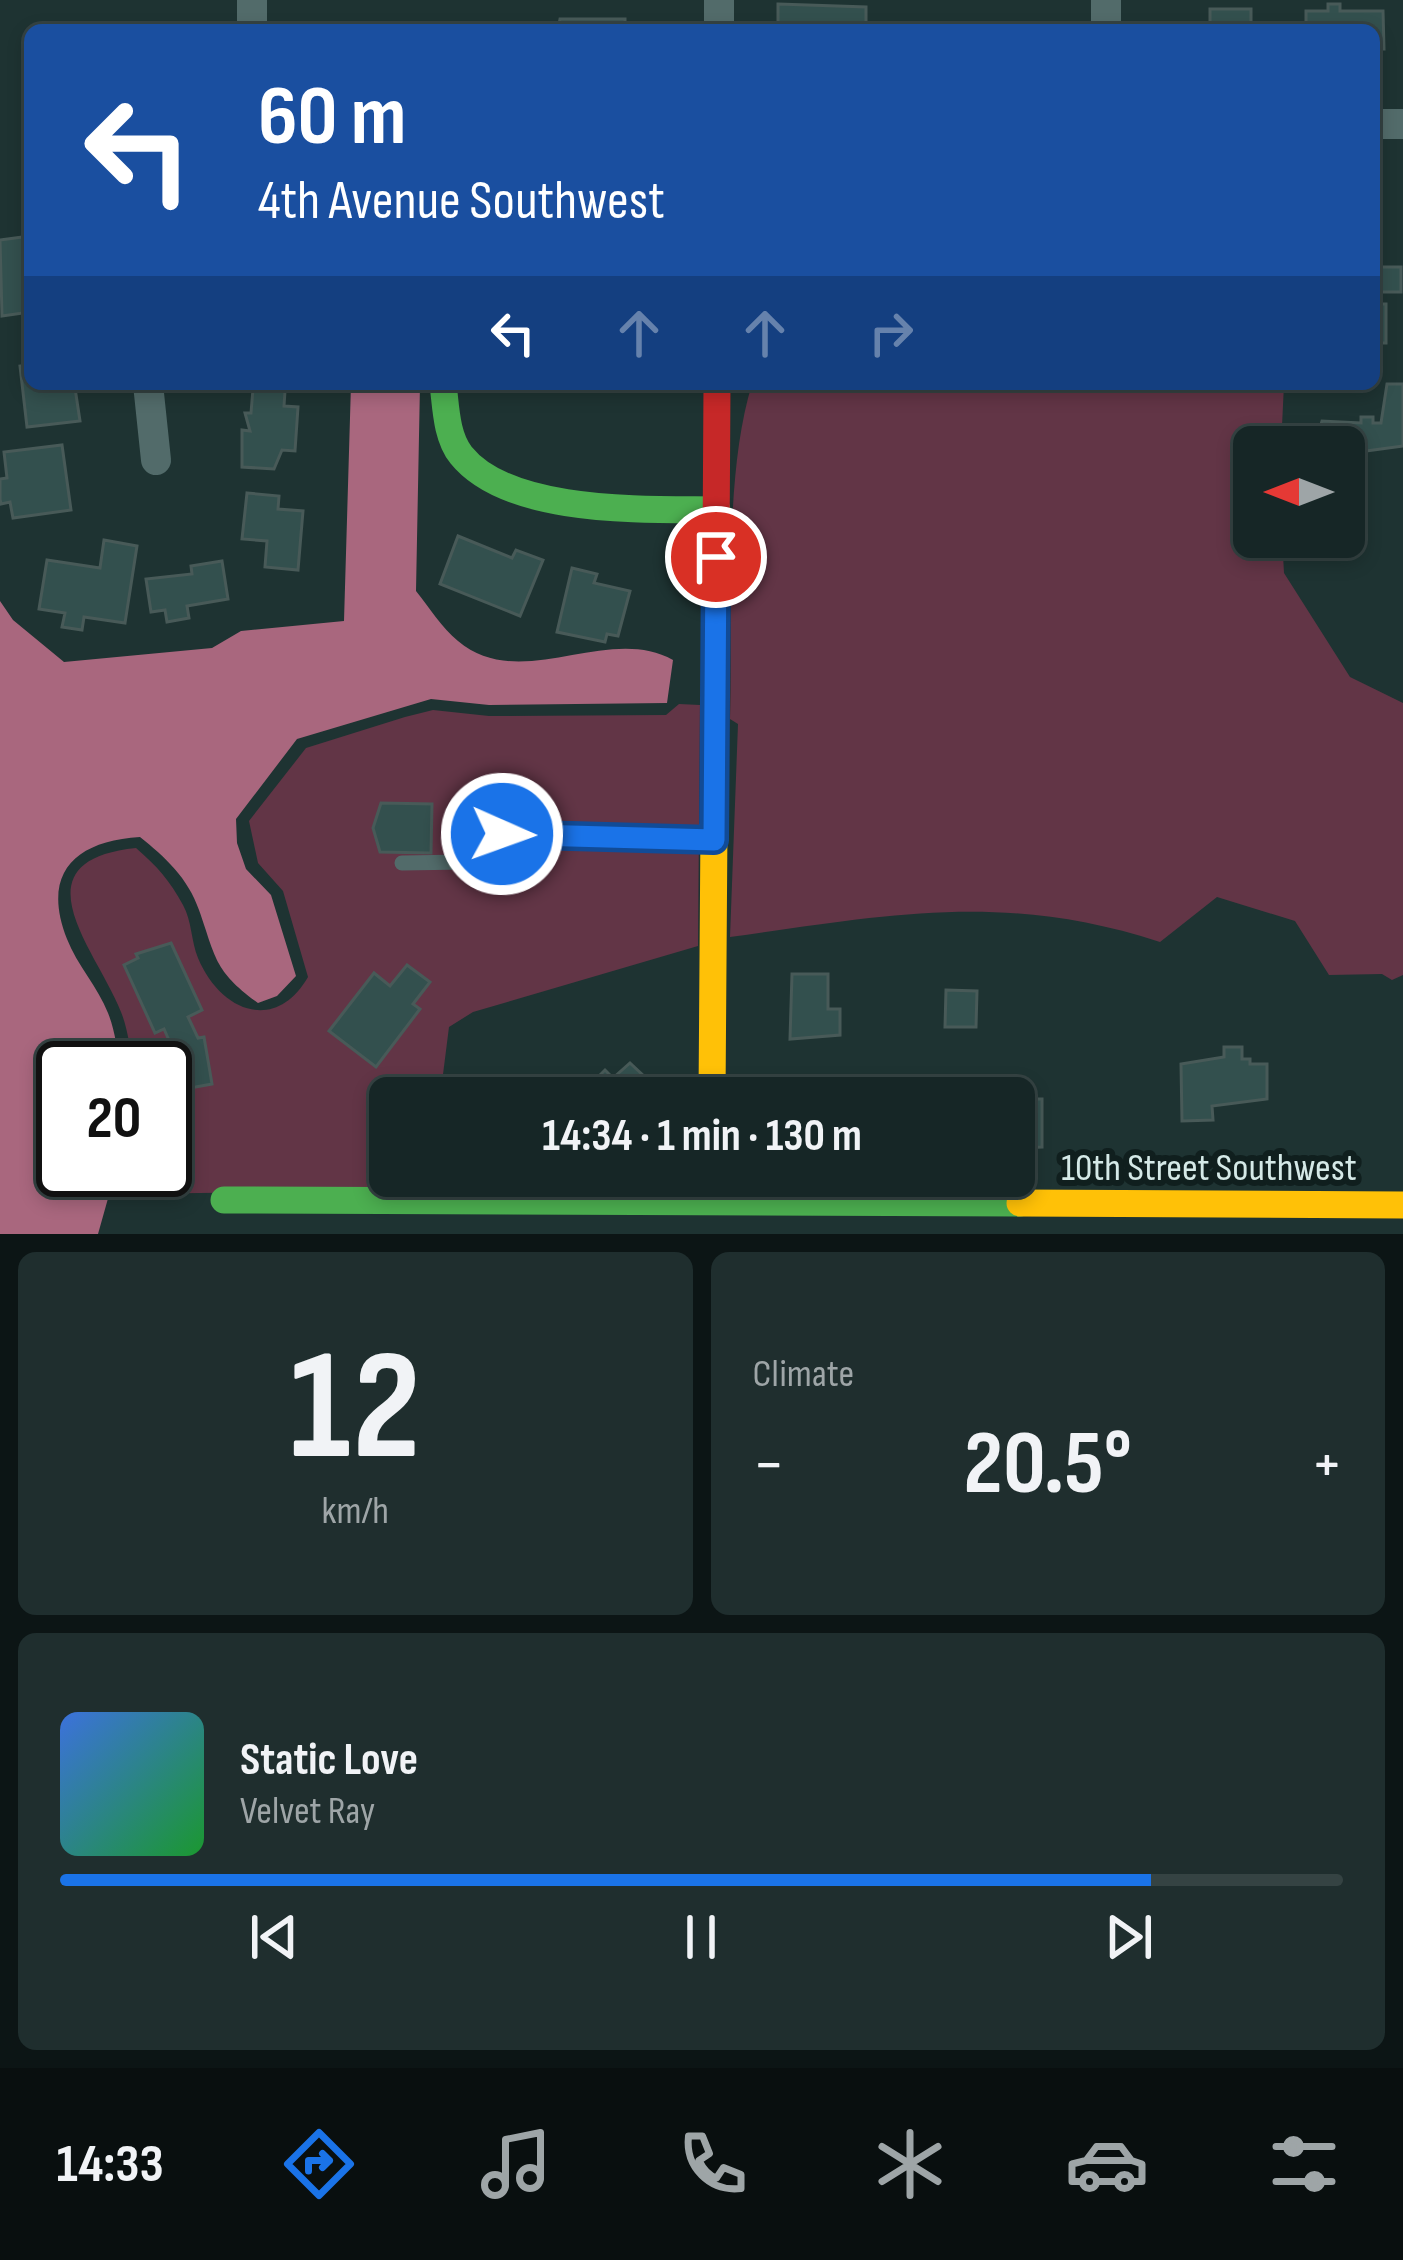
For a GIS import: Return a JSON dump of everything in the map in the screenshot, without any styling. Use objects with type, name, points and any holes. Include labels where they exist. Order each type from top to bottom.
[{"type":"street","points":[[149,390],[156,460]]},
{"type":"street","points":[[444,390],[448,431],[464,460],[508,485],[585,508],[716,510]]},
{"type":"street","points":[[712,1077],[717,390]]},
{"type":"street","name":"10th Street Southwest","points":[[224,1201],[419,1197]]},
{"type":"street","name":"10th Street Southwest","points":[[1008,1197],[1403,1205]]},
{"type":"lane","points":[[402,863],[465,862],[502,834],[714,840]]},
{"type":"shaded area","points":[[351,390],[420,390],[416,591],[452,636],[483,656],[509,661],[620,649],[673,660],[667,703],[489,705],[431,699],[297,739],[236,819],[237,843],[246,869],[271,895],[296,976],[277,996],[258,1003],[224,972],[189,888],[140,837],[98,845],[81,854],[62,879],[60,916],[71,949],[108,1013],[116,1041],[36,1041],[36,1197],[108,1197],[98,1234],[0,1234],[0,601],[13,620],[64,662],[212,648],[241,631],[344,621]]},
{"type":"shaded area","points":[[751,390],[1284,390],[1282,426],[1233,426],[1233,558],[1283,558],[1284,573],[1350,677],[1403,703],[1403,975],[1392,980],[1382,974],[1329,975],[1295,921],[1217,897],[1160,942],[1103,926],[997,912],[894,915],[730,937],[738,724],[730,719],[731,549],[737,462]]},
{"type":"shaded area","points":[[679,704],[700,705],[698,946],[473,1012],[449,1027],[443,1077],[369,1077],[369,1191],[192,1193],[192,1041],[129,1041],[121,1012],[73,912],[71,890],[78,871],[99,856],[136,848],[183,905],[196,951],[220,991],[249,1009],[280,1006],[308,977],[283,891],[258,863],[249,821],[306,748],[433,710],[489,716],[666,715]]},
{"type":"building","points":[[778,4],[866,7],[866,24],[778,24]]},
{"type":"building","points":[[1328,4],[1340,4],[1340,11],[1383,11],[1384,49],[1380,49],[1380,24],[1306,24],[1306,11],[1328,11]]},
{"type":"building","points":[[1210,9],[1251,9],[1251,24],[1178,24],[1210,23]]},
{"type":"building","points":[[560,19],[625,19],[625,24],[559,24]]},
{"type":"building","points":[[24,237],[24,313],[2,316],[0,240]]},
{"type":"building","points":[[1380,267],[1401,267],[1401,292],[1380,292]]},
{"type":"building","points":[[1380,304],[1386,304],[1386,343],[1380,343]]},
{"type":"building","points":[[20,366],[24,366],[24,390],[75,390],[80,421],[27,427]]},
{"type":"building","points":[[1387,384],[1403,384],[1403,446],[1365,451],[1365,426],[1321,426],[1322,421],[1361,423],[1361,417],[1381,423]]},
{"type":"building","points":[[253,390],[285,391],[284,406],[298,407],[295,451],[282,450],[274,469],[242,467],[242,430],[250,431],[245,413],[251,413]]},
{"type":"building","points":[[62,445],[71,510],[13,518],[10,502],[1,504],[0,499],[0,479],[7,478],[4,452]]},
{"type":"building","points":[[247,493],[279,496],[278,509],[303,511],[298,570],[265,567],[267,541],[242,539]]},
{"type":"building","points":[[458,536],[512,558],[516,550],[543,560],[520,616],[440,584]]},
{"type":"building","points":[[104,540],[137,546],[125,623],[84,617],[82,630],[62,627],[65,613],[39,609],[47,560],[100,568]]},
{"type":"building","points":[[222,561],[228,599],[187,606],[189,618],[167,622],[165,610],[151,612],[146,579],[192,574],[191,566]]},
{"type":"building","points":[[572,568],[597,574],[594,583],[630,591],[618,636],[607,634],[605,642],[557,632]]},
{"type":"building","points":[[381,803],[432,804],[431,853],[380,852],[373,828]]},
{"type":"building","points":[[171,943],[202,1010],[188,1017],[198,1038],[204,1037],[212,1084],[192,1088],[192,1041],[169,1041],[164,1029],[155,1033],[124,965],[138,958],[136,954]]},
{"type":"building","points":[[407,965],[430,982],[413,1004],[420,1009],[376,1067],[329,1031],[374,973],[390,986]]},
{"type":"building","points":[[792,974],[828,974],[828,1009],[840,1009],[840,1035],[790,1039]]},
{"type":"building","points":[[946,990],[977,991],[976,1027],[945,1027]]},
{"type":"building","points":[[1224,1047],[1242,1047],[1242,1059],[1267,1064],[1267,1099],[1212,1106],[1213,1120],[1182,1121],[1181,1064],[1224,1057]]},
{"type":"building","points":[[630,1063],[645,1077],[614,1077]]},
{"type":"building","points":[[1035,1099],[1042,1099],[1042,1147],[1035,1147]]},
{"type":"traffic: fast","points":[[444,390],[452,439],[461,455],[483,475],[511,489],[581,505],[717,510]]},
{"type":"traffic: fast","points":[[224,1200],[1020,1203]]},
{"type":"traffic: slow","points":[[712,1077],[716,552]]},
{"type":"traffic: slow","points":[[1020,1203],[1403,1205]]},
{"type":"traffic: jam","points":[[716,552],[717,390]]},
{"type":"route","points":[[502,834],[714,840],[716,557]]}]
